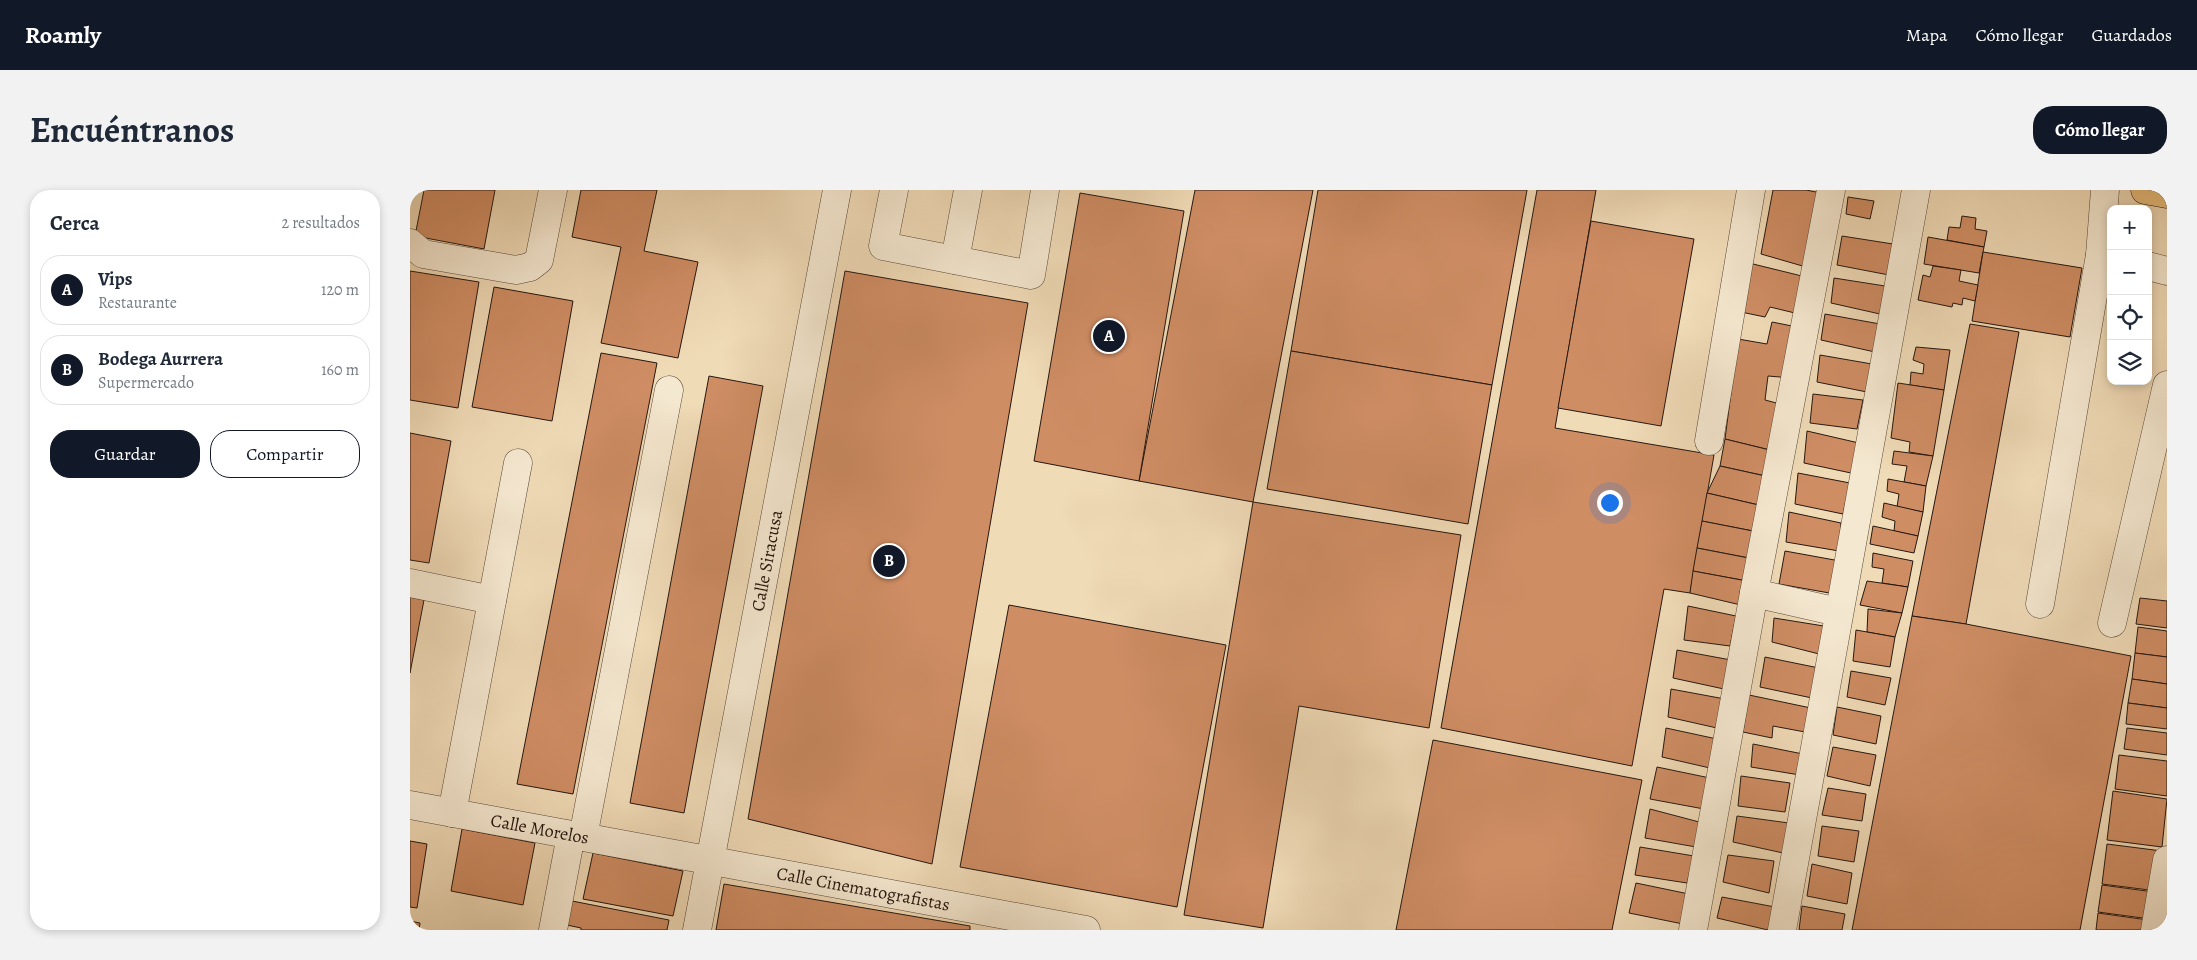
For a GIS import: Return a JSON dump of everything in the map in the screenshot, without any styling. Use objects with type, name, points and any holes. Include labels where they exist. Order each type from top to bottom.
[{"type":"main road","points":[[2145,190],[2167,194]]},
{"type":"street","points":[[410,243],[422,254],[516,270],[530,268],[539,260],[553,190]]},
{"type":"street","name":"Calle Siracusa","points":[[697,930],[837,190]]},
{"type":"street","points":[[894,190],[883,246],[1031,275],[1046,190]]},
{"type":"street","points":[[956,260],[968,190]]},
{"type":"street","points":[[1709,441],[1751,190]]},
{"type":"street","points":[[1693,930],[1754,593],[1831,190]]},
{"type":"street","points":[[1782,930],[1838,612],[1916,190]]},
{"type":"street","points":[[2040,604],[2106,256],[2105,190]]},
{"type":"street","points":[[2152,267],[2167,271]]},
{"type":"street","points":[[2112,623],[2167,385]]},
{"type":"street","points":[[553,930],[577,836],[669,390]]},
{"type":"street","points":[[452,813],[518,463]]},
{"type":"street","points":[[410,583],[492,600]]},
{"type":"street","points":[[1754,593],[1838,612]]},
{"type":"street","name":"Calle Morelos","points":[[410,805],[672,853]]},
{"type":"street","name":"Calle Cinematografistas","points":[[672,853],[1086,930]]},
{"type":"street","points":[[2154,930],[2167,860]]},
{"type":"building","points":[[424,190],[495,190],[484,249],[415,236]]},
{"type":"building","points":[[581,190],[657,190],[644,251],[698,262],[678,358],[601,343],[621,247],[572,237]]},
{"type":"building","points":[[1195,190],[1313,190],[1253,502],[1139,481]]},
{"type":"building","points":[[1318,190],[1527,190],[1492,385],[1291,351]]},
{"type":"building","points":[[1537,190],[1596,190],[1555,428],[1714,455],[1690,593],[1664,589],[1632,766],[1441,728]]},
{"type":"building","points":[[1773,190],[1806,190],[1821,193],[1806,267],[1761,254]]},
{"type":"building","points":[[1080,193],[1184,211],[1139,481],[1034,461]]},
{"type":"building","points":[[1848,197],[1874,201],[1870,219],[1846,214]]},
{"type":"building","points":[[1962,216],[1976,218],[1975,229],[1987,231],[1984,247],[1947,240],[1949,227],[1960,228]]},
{"type":"building","points":[[1591,221],[1694,239],[1661,426],[1558,408]]},
{"type":"building","points":[[1842,236],[1893,244],[1889,275],[1837,265]]},
{"type":"building","points":[[1928,237],[1984,247],[1979,273],[1924,264]]},
{"type":"building","points":[[1983,252],[2082,268],[2070,337],[1972,321]]},
{"type":"building","points":[[1749,263],[1810,278],[1799,314],[1770,307],[1765,317],[1741,312]]},
{"type":"building","points":[[1933,266],[1961,270],[1959,281],[1978,285],[1975,301],[1963,298],[1962,305],[1953,303],[1952,307],[1918,300],[1923,275],[1930,277]]},
{"type":"building","points":[[410,271],[479,282],[458,408],[410,400]]},
{"type":"building","points":[[845,271],[1028,303],[932,864],[748,819]]},
{"type":"building","points":[[1834,278],[1885,286],[1880,314],[1831,303]]},
{"type":"building","points":[[494,287],[573,301],[552,421],[472,407]]},
{"type":"building","points":[[1825,314],[1880,324],[1875,352],[1821,340]]},
{"type":"building","points":[[1772,322],[1797,327],[1792,378],[1768,376],[1765,400],[1784,405],[1774,451],[1725,439],[1738,339],[1767,344]]},
{"type":"building","points":[[1970,324],[2019,332],[1966,624],[1912,616]]},
{"type":"building","points":[[1916,347],[1950,350],[1944,390],[1910,385],[1911,372],[1923,374],[1924,364],[1913,360]]},
{"type":"building","points":[[1291,351],[1492,385],[1468,524],[1267,489]]},
{"type":"building","points":[[601,353],[657,363],[573,794],[517,784]]},
{"type":"building","points":[[1820,355],[1872,364],[1867,392],[1817,382]]},
{"type":"building","points":[[709,376],[763,386],[684,813],[630,803]]},
{"type":"building","points":[[1898,383],[1944,390],[1933,456],[1909,452],[1910,442],[1891,438]]},
{"type":"building","points":[[1813,394],[1863,400],[1857,429],[1810,423]]},
{"type":"building","points":[[1807,431],[1859,443],[1851,473],[1804,463]]},
{"type":"building","points":[[410,433],[451,441],[429,563],[410,560]]},
{"type":"building","points":[[1725,439],[1774,451],[1770,477],[1720,466]]},
{"type":"building","points":[[1894,451],[1933,456],[1926,486],[1904,482],[1907,466],[1892,464]]},
{"type":"building","points":[[1720,466],[1770,477],[1763,506],[1707,493]]},
{"type":"building","points":[[1798,473],[1850,483],[1843,514],[1795,504]]},
{"type":"building","points":[[1888,479],[1926,486],[1923,512],[1897,507],[1899,494],[1887,491]]},
{"type":"building","points":[[1707,493],[1763,506],[1758,532],[1702,521]]},
{"type":"building","points":[[1253,502],[1461,535],[1429,728],[1299,706],[1263,928],[1184,915]]},
{"type":"building","points":[[1884,503],[1923,512],[1918,536],[1894,531],[1895,521],[1882,517]]},
{"type":"building","points":[[1789,512],[1841,523],[1839,551],[1786,542]]},
{"type":"building","points":[[1702,521],[1758,532],[1754,559],[1697,548]]},
{"type":"building","points":[[1873,526],[1918,536],[1914,553],[1870,544]]},
{"type":"building","points":[[1697,548],[1754,559],[1747,581],[1693,571]]},
{"type":"building","points":[[1785,551],[1840,561],[1835,594],[1779,584]]},
{"type":"building","points":[[1873,553],[1913,561],[1908,587],[1882,583],[1884,569],[1872,567]]},
{"type":"building","points":[[1693,571],[1747,581],[1745,606],[1690,593]]},
{"type":"building","points":[[1867,581],[1908,587],[1902,613],[1860,605]]},
{"type":"building","points":[[410,597],[424,600],[410,673]]},
{"type":"building","points":[[2140,598],[2167,601],[2167,628],[2136,624]]},
{"type":"building","points":[[1009,605],[1226,645],[1177,907],[960,867]]},
{"type":"building","points":[[1688,606],[1736,616],[1730,646],[1684,640]]},
{"type":"building","points":[[1868,609],[1902,613],[1895,637],[1867,632]]},
{"type":"building","points":[[1912,616],[1966,624],[2131,656],[2080,930],[1852,930]]},
{"type":"building","points":[[1774,618],[1830,627],[1823,655],[1772,642]]},
{"type":"building","points":[[2138,627],[2167,631],[2167,657],[2135,653]]},
{"type":"building","points":[[1856,630],[1895,637],[1890,667],[1853,661]]},
{"type":"building","points":[[1677,650],[1731,660],[1724,689],[1673,678]]},
{"type":"building","points":[[2135,653],[2167,657],[2167,684],[2132,679]]},
{"type":"building","points":[[1765,657],[1819,668],[1812,698],[1760,687]]},
{"type":"building","points":[[1851,671],[1891,678],[1885,705],[1847,697]]},
{"type":"building","points":[[2132,679],[2167,684],[2167,708],[2128,703]]},
{"type":"building","points":[[1671,689],[1725,699],[1717,728],[1668,717]]},
{"type":"building","points":[[1749,695],[1811,708],[1805,732],[1773,726],[1772,738],[1743,732]]},
{"type":"building","points":[[2128,703],[2167,708],[2167,729],[2126,724]]},
{"type":"building","points":[[1837,707],[1881,716],[1876,744],[1833,735]]},
{"type":"building","points":[[1666,728],[1717,739],[1710,768],[1662,757]]},
{"type":"building","points":[[2127,728],[2167,733],[2167,755],[2124,749]]},
{"type":"building","points":[[1433,740],[1642,780],[1612,930],[1396,930]]},
{"type":"building","points":[[1753,744],[1803,754],[1800,775],[1751,767]]},
{"type":"building","points":[[1833,747],[1876,755],[1870,786],[1827,776]]},
{"type":"building","points":[[2119,755],[2167,761],[2167,796],[2115,789]]},
{"type":"building","points":[[1657,767],[1710,778],[1704,809],[1650,799]]},
{"type":"building","points":[[1741,776],[1790,783],[1785,812],[1738,806]]},
{"type":"building","points":[[1828,788],[1866,794],[1862,821],[1822,815]]},
{"type":"building","points":[[2113,791],[2167,799],[2162,847],[2107,840]]},
{"type":"building","points":[[1650,809],[1703,823],[1696,847],[1645,838]]},
{"type":"building","points":[[1737,816],[1789,823],[1783,853],[1733,842]]},
{"type":"building","points":[[1822,826],[1859,831],[1854,862],[1818,856]]},
{"type":"building","points":[[462,829],[535,843],[523,905],[451,891]]},
{"type":"building","points":[[410,841],[427,844],[417,908],[410,907]]},
{"type":"building","points":[[2107,844],[2162,851],[2157,891],[2102,884]]},
{"type":"building","points":[[1640,847],[1694,856],[1687,883],[1635,875]]},
{"type":"building","points":[[593,853],[683,871],[673,916],[583,899]]},
{"type":"building","points":[[1728,855],[1774,861],[1769,893],[1723,882]]},
{"type":"building","points":[[1812,864],[1852,873],[1847,904],[1807,896]]},
{"type":"building","points":[[1636,883],[1689,894],[1683,924],[1629,913]]},
{"type":"building","points":[[724,884],[970,926],[970,930],[716,930]]},
{"type":"building","points":[[2102,885],[2154,892],[2150,919],[2098,912]]},
{"type":"building","points":[[1722,897],[1775,907],[1768,930],[1717,918]]},
{"type":"building","points":[[572,901],[669,920],[667,930],[581,930],[581,928],[567,925]]},
{"type":"building","points":[[1802,906],[1845,914],[1842,930],[1799,930]]},
{"type":"building","points":[[2098,913],[2148,920],[2147,930],[2096,930]]},
{"type":"building","points":[[410,921],[420,923],[419,930],[410,930]]},
{"type":"place","name":"Vips","points":[[1109,336]]},
{"type":"place","name":"Bodega Aurrera","points":[[889,561]]}]
